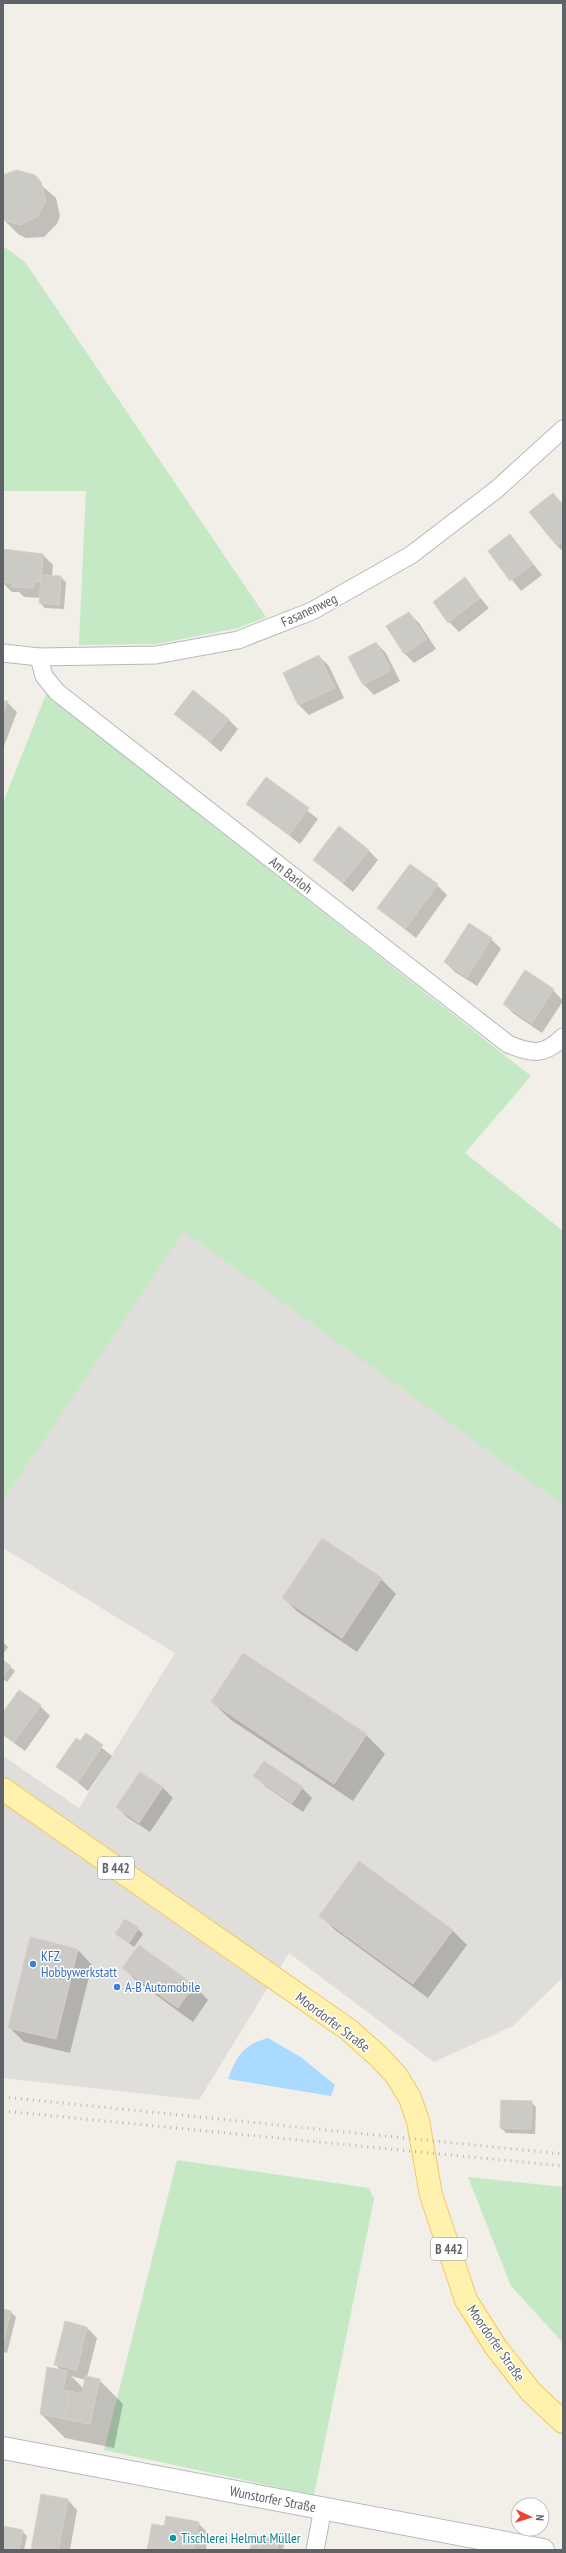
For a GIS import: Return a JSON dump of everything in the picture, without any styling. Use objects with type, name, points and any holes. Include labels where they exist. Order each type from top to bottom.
[{"type":"main road","name":"Moordorfer Straße","points":[[3,1789],[349,2030],[378,2056],[396,2076],[410,2098],[418,2121],[431,2195],[466,2300],[495,2346],[531,2392],[563,2422]]},
{"type":"street","name":"Fasanenweg","points":[[3,653],[39,657],[156,655],[238,640],[312,611],[411,555],[497,489],[563,429]]},
{"type":"street","name":"Am Barloh","points":[[39,657],[44,676],[57,692],[508,1044],[527,1052],[551,1049],[563,1037]]},
{"type":"street","name":"Wunstorfer Straße","points":[[3,2448],[543,2550]]},
{"type":"street","points":[[315,2550],[323,2508]]},
{"type":"shaded area","points":[[184,1230],[563,1505],[563,1977],[513,2026],[434,2062],[289,1953],[199,2100],[3,2078],[3,1756],[79,1808],[175,1653],[3,1548],[3,1501]]},
{"type":"green space","points":[[3,246],[25,262],[266,617],[238,628],[157,644],[79,645],[86,491],[3,491]]},
{"type":"green space","points":[[46,694],[531,1076],[465,1153],[563,1231],[563,1505],[184,1231],[3,1501],[3,803]]},
{"type":"green space","points":[[177,2160],[369,2188],[374,2199],[314,2495],[104,2450]]},
{"type":"green space","points":[[468,2177],[563,2187],[563,2343],[511,2286]]},
{"type":"water","points":[[268,2038],[302,2058],[335,2085],[331,2096],[228,2079],[238,2057],[242,2052],[252,2044]]},
{"type":"building","points":[[17,170],[35,175],[41,182],[46,201],[37,217],[20,225],[3,220],[3,175]]},
{"type":"building","points":[[553,493],[563,506],[563,541],[557,546],[529,512]]},
{"type":"building","points":[[510,534],[533,564],[510,581],[488,551]]},
{"type":"building","points":[[3,549],[43,554],[41,582],[34,582],[33,588],[12,587],[13,583],[3,582]]},
{"type":"building","points":[[41,575],[61,576],[59,605],[39,603]]},
{"type":"building","points":[[465,577],[480,598],[448,623],[433,602]]},
{"type":"building","points":[[409,612],[427,639],[404,654],[386,626]]},
{"type":"building","points":[[376,642],[391,670],[363,685],[348,657]]},
{"type":"building","points":[[319,655],[335,688],[298,705],[283,673]]},
{"type":"building","points":[[193,690],[229,719],[210,742],[174,714]]},
{"type":"building","points":[[3,701],[8,701],[3,713]]},
{"type":"building","points":[[266,777],[309,808],[289,835],[246,804]]},
{"type":"building","points":[[339,826],[369,850],[343,883],[313,860]]},
{"type":"building","points":[[410,864],[438,884],[405,929],[377,908]]},
{"type":"building","points":[[469,923],[492,938],[467,977],[444,962]]},
{"type":"building","points":[[525,970],[554,989],[532,1023],[503,1004]]},
{"type":"building","points":[[322,1538],[382,1578],[342,1638],[282,1598]]},
{"type":"building","points":[[243,1653],[367,1734],[334,1784],[211,1702]]},
{"type":"building","points":[[3,1660],[11,1666],[3,1676]]},
{"type":"building","points":[[19,1690],[41,1705],[14,1742],[3,1733],[3,1712]]},
{"type":"building","points":[[86,1733],[103,1745],[78,1782],[56,1767],[76,1738],[80,1741]]},
{"type":"building","points":[[264,1761],[303,1787],[292,1803],[253,1776]]},
{"type":"building","points":[[140,1772],[163,1787],[139,1823],[116,1807]]},
{"type":"building","points":[[359,1861],[453,1930],[413,1984],[319,1916]]},
{"type":"building","points":[[125,1919],[139,1928],[129,1943],[115,1934]]},
{"type":"building","points":[[30,1937],[78,1949],[56,2039],[8,2028]]},
{"type":"building","points":[[139,1945],[194,1985],[178,2008],[122,1968]]},
{"type":"building","points":[[501,2100],[532,2101],[531,2129],[500,2128]]},
{"type":"building","points":[[3,2309],[11,2311],[3,2345]]},
{"type":"building","points":[[65,2321],[87,2327],[77,2370],[54,2365]]},
{"type":"building","points":[[47,2367],[67,2371],[63,2390],[70,2391],[64,2419],[40,2414]]},
{"type":"building","points":[[85,2376],[100,2379],[90,2424],[64,2419],[70,2391],[82,2394]]},
{"type":"building","points":[[41,2494],[68,2499],[58,2550],[31,2550]]},
{"type":"building","name":"Tischlerei Helmut Müller","points":[[166,2516],[199,2522],[194,2550],[147,2550],[152,2524],[164,2526]]},
{"type":"building","points":[[3,2526],[23,2530],[19,2550],[3,2550]]},
{"type":"building","points":[[253,2534],[279,2539],[277,2550],[250,2550]]},
{"type":"railway","points":[[3,2097],[563,2154]]},
{"type":"railway","points":[[3,2111],[563,2166]]},
{"type":"place","name":"KFZ Hobbywerkstatt","points":[[33,1964]]},
{"type":"place","name":"A-B Automobile","points":[[117,1987]]},
{"type":"place","name":"Tischlerei Helmut Müller","points":[[173,2538]]}]
